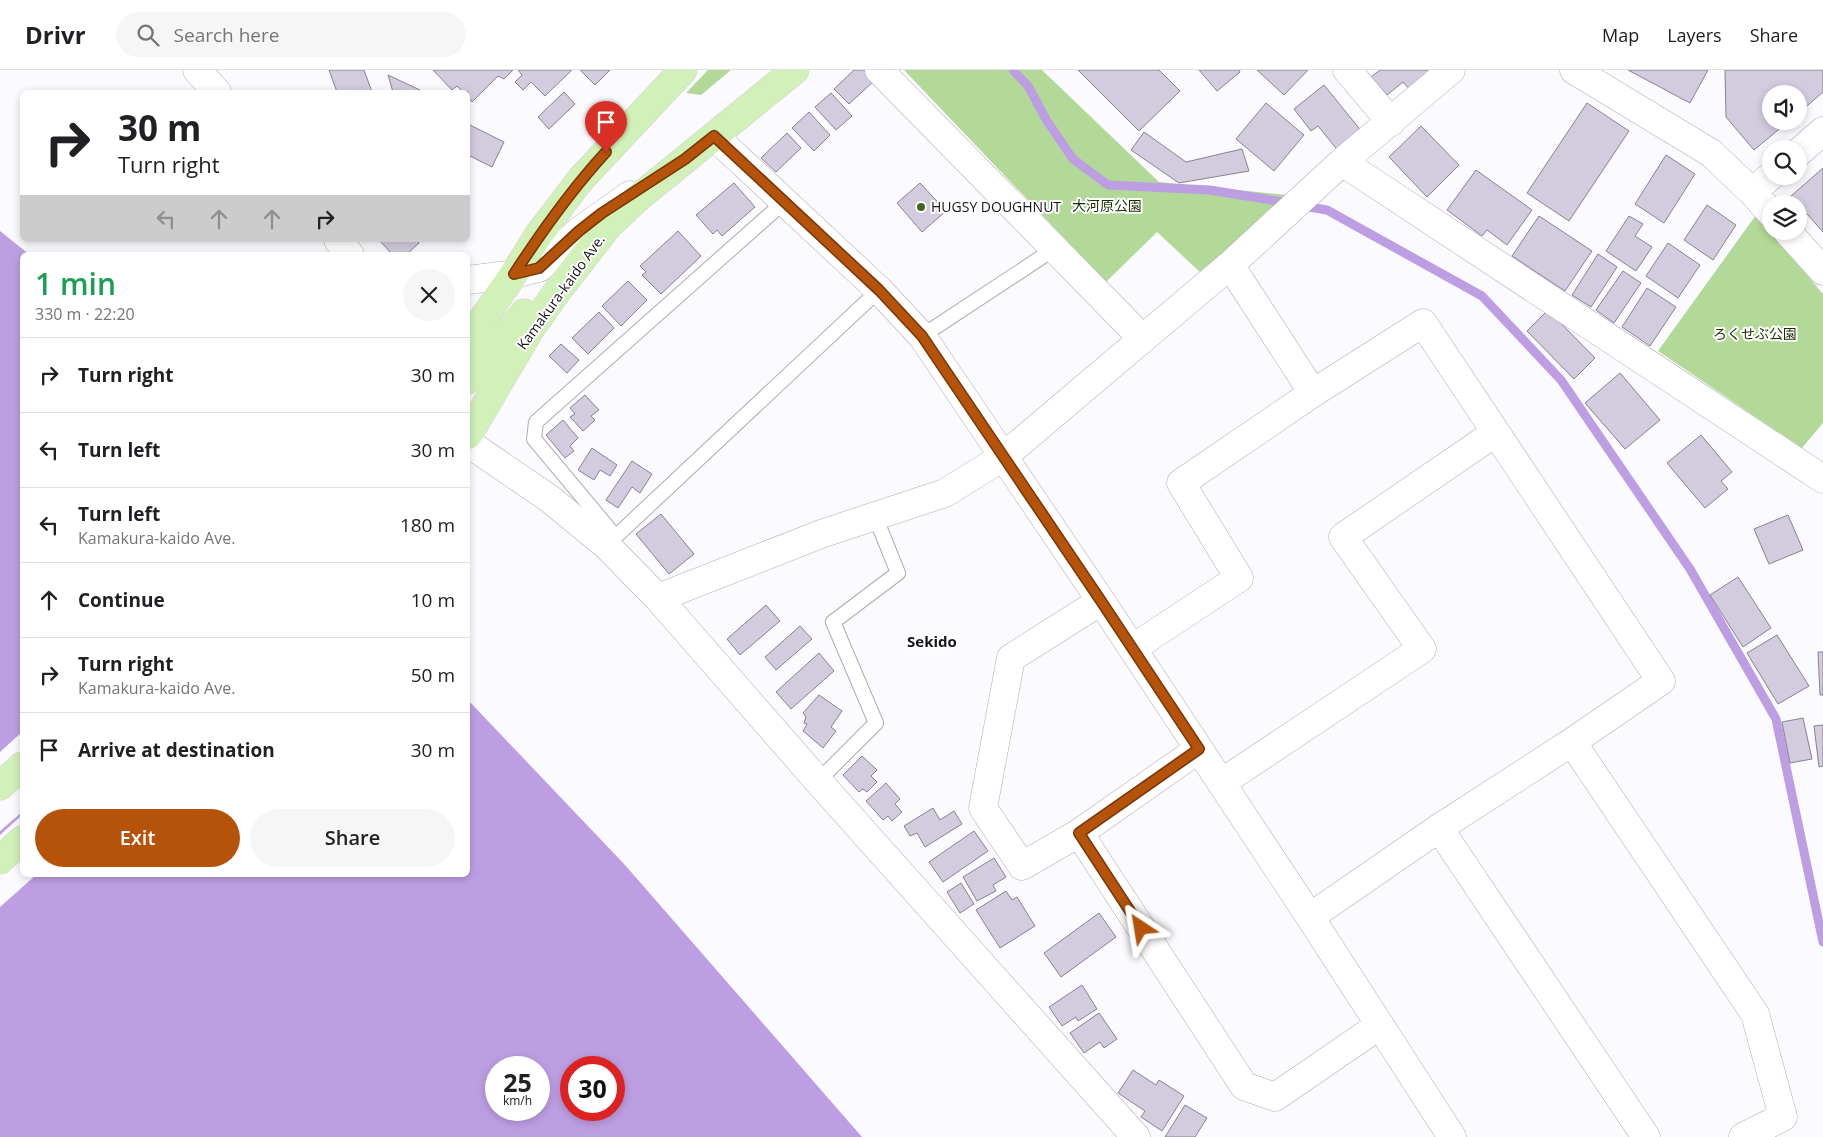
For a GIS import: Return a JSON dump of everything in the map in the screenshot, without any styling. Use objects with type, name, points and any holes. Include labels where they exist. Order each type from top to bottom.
[{"type":"main road","points":[[470,337],[540,234],[581,179],[681,70]]},
{"type":"main road","name":"Kamakura-kaido Ave.","points":[[470,378],[565,263],[591,238],[608,226],[639,197],[794,70]]},
{"type":"main road","name":"Kamakura-kaido Ave.","points":[[470,432],[530,330],[608,226]]},
{"type":"main road","points":[[0,786],[20,768]]},
{"type":"main road","points":[[0,860],[20,842]]},
{"type":"street","points":[[197,70],[215,90]]},
{"type":"street","points":[[879,70],[1143,339]]},
{"type":"street","points":[[1347,70],[1391,122]]},
{"type":"street","points":[[658,598],[821,534],[945,494],[1003,457],[1230,265],[1342,162],[1450,70]]},
{"type":"street","points":[[1574,70],[1762,184]]},
{"type":"street","points":[[1807,145],[1823,131]]},
{"type":"street","points":[[714,136],[879,290],[922,336],[1133,648],[1452,1137]]},
{"type":"street","points":[[470,280],[514,274],[539,268],[579,231],[602,213],[685,159]]},
{"type":"street","points":[[1342,162],[1823,479]]},
{"type":"street","points":[[1795,240],[1823,271]]},
{"type":"street","points":[[340,242],[348,252]]},
{"type":"street","points":[[1230,265],[1314,393]]},
{"type":"street","points":[[1133,648],[1239,578],[1181,484],[1314,393],[1423,323],[1661,681],[1572,742],[1439,828],[1310,917]]},
{"type":"street","points":[[1226,790],[1422,650],[1343,537],[1495,433]]},
{"type":"street","points":[[470,444],[611,541],[658,598],[818,781],[1136,1137]]},
{"type":"street","points":[[1101,601],[1011,658],[983,808],[1022,866],[1079,833],[1199,749]]},
{"type":"street","points":[[1572,742],[1755,1014],[1783,1117],[1743,1137]]},
{"type":"street","points":[[1439,828],[1646,1137]]},
{"type":"street","points":[[1079,833],[1244,1086],[1275,1097],[1380,1025]]},
{"type":"lane","points":[[784,202],[536,422],[534,439],[611,541],[879,290]]},
{"type":"lane","points":[[922,336],[1054,249]]},
{"type":"lane","points":[[818,781],[876,723],[833,622],[898,573],[875,516]]},
{"type":"green space","points":[[708,70],[731,70],[701,95],[686,93]]},
{"type":"green space","name":"大河原公園","points":[[904,70],[1042,70],[1159,182],[1296,196],[1201,273],[1157,232],[1106,282]]},
{"type":"green space","name":"ろくせぶ公園","points":[[1756,215],[1762,222],[1762,240],[1777,240],[1823,294],[1823,423],[1802,448],[1658,351]]},
{"type":"shaded area","points":[[0,231],[26,252],[20,252],[20,877],[470,877],[470,702],[625,865],[862,1137],[0,1137]]},
{"type":"pier","points":[[20,734],[20,814],[0,831],[0,752]]},
{"type":"pier","points":[[20,817],[20,877],[34,877],[0,907],[0,835]]},
{"type":"building","points":[[329,70],[364,70],[371,90],[336,90]]},
{"type":"building","points":[[433,70],[513,70],[504,79],[498,76],[472,102],[470,100],[470,90],[461,90],[457,86],[452,90]]},
{"type":"building","points":[[518,70],[572,70],[545,96],[531,82],[523,90],[515,82],[522,75]]},
{"type":"building","points":[[580,70],[610,70],[595,85]]},
{"type":"building","points":[[854,70],[866,70],[875,80],[849,104],[834,89]]},
{"type":"building","points":[[1078,70],[1159,70],[1180,91],[1139,131]]},
{"type":"building","points":[[1199,70],[1239,70],[1240,72],[1217,91]]},
{"type":"building","points":[[1257,70],[1308,70],[1284,95]]},
{"type":"building","points":[[1380,70],[1437,70],[1412,92],[1403,82],[1387,95],[1371,77]]},
{"type":"building","points":[[1628,70],[1708,70],[1690,103]]},
{"type":"building","points":[[1725,70],[1823,70],[1823,92],[1807,106],[1807,85],[1762,85],[1762,130],[1778,130],[1766,140],[1762,140],[1762,143],[1754,150],[1726,117]]},
{"type":"building","points":[[388,75],[420,90],[392,90]]},
{"type":"building","points":[[1324,85],[1363,133],[1339,152],[1318,126],[1311,131],[1294,109]]},
{"type":"building","points":[[564,92],[575,104],[549,129],[538,117]]},
{"type":"building","points":[[831,93],[852,116],[836,130],[815,107]]},
{"type":"building","points":[[1266,103],[1304,135],[1274,171],[1236,139]]},
{"type":"building","points":[[1587,103],[1629,131],[1569,221],[1527,193]]},
{"type":"building","points":[[809,112],[830,135],[814,151],[792,128]]},
{"type":"building","points":[[470,125],[504,142],[492,167],[470,156]]},
{"type":"building","points":[[1421,126],[1459,165],[1427,197],[1389,157]]},
{"type":"building","points":[[1144,132],[1186,162],[1242,149],[1249,171],[1179,183],[1131,150]]},
{"type":"building","points":[[787,133],[801,148],[776,172],[761,158]]},
{"type":"building","points":[[1666,155],[1695,174],[1664,223],[1635,204]]},
{"type":"building","points":[[1823,168],[1823,232],[1807,214],[1807,195],[1792,195],[1804,185],[1807,185],[1807,182]]},
{"type":"building","points":[[1476,170],[1532,210],[1507,245],[1487,230],[1482,236],[1447,210]]},
{"type":"building","points":[[734,183],[755,207],[722,236],[717,230],[713,234],[696,215]]},
{"type":"building","name":"HUGSY DOUGHNUT","points":[[920,183],[946,211],[922,232],[897,203]]},
{"type":"building","points":[[1707,205],[1736,225],[1713,260],[1684,240]]},
{"type":"building","points":[[1539,216],[1592,251],[1565,291],[1512,256]]},
{"type":"building","points":[[1629,216],[1643,224],[1635,236],[1652,247],[1636,271],[1606,251]]},
{"type":"building","points":[[678,231],[701,256],[661,294],[642,275],[646,272],[640,266]]},
{"type":"building","points":[[381,242],[419,243],[409,252],[390,252]]},
{"type":"building","points":[[1668,243],[1700,265],[1678,298],[1646,276]]},
{"type":"building","points":[[1598,254],[1617,267],[1591,307],[1572,295]]},
{"type":"building","points":[[1623,271],[1641,283],[1614,323],[1596,310]]},
{"type":"building","points":[[628,281],[647,300],[621,326],[602,306]]},
{"type":"building","points":[[1647,288],[1676,307],[1650,346],[1622,327]]},
{"type":"building","points":[[1548,310],[1595,358],[1574,379],[1527,331]]},
{"type":"building","points":[[599,312],[614,328],[588,354],[572,338]]},
{"type":"building","points":[[561,344],[579,360],[567,373],[549,356]]},
{"type":"building","points":[[1620,373],[1660,420],[1625,449],[1585,403]]},
{"type":"building","points":[[585,395],[599,410],[591,416],[595,420],[583,431],[570,417],[575,414],[570,408]]},
{"type":"building","points":[[563,420],[578,438],[570,446],[574,451],[565,458],[546,435]]},
{"type":"building","points":[[1701,435],[1732,472],[1721,481],[1728,489],[1705,508],[1667,463]]},
{"type":"building","points":[[592,448],[617,465],[610,476],[600,470],[594,480],[578,470]]},
{"type":"building","points":[[632,461],[652,474],[640,493],[632,487],[618,508],[606,500]]},
{"type":"building","points":[[661,514],[694,554],[669,574],[636,534]]},
{"type":"building","points":[[1788,515],[1803,550],[1769,564],[1754,529]]},
{"type":"building","points":[[1738,577],[1771,628],[1743,647],[1710,595]]},
{"type":"building","points":[[766,605],[780,621],[740,655],[727,639]]},
{"type":"building","points":[[800,626],[812,639],[776,670],[765,657]]},
{"type":"building","points":[[1777,635],[1809,686],[1778,704],[1747,653]]},
{"type":"building","points":[[1818,652],[1823,652],[1823,695],[1820,695]]},
{"type":"building","points":[[819,653],[834,671],[791,709],[776,692]]},
{"type":"building","points":[[819,695],[842,711],[831,727],[836,731],[823,748],[803,731],[807,724],[804,723],[806,717],[803,713]]},
{"type":"building","points":[[1803,718],[1812,759],[1790,763],[1782,722]]},
{"type":"building","points":[[1823,725],[1823,766],[1819,767],[1814,726]]},
{"type":"building","points":[[862,756],[877,770],[871,776],[877,782],[867,792],[863,789],[859,792],[843,775]]},
{"type":"building","points":[[886,783],[900,799],[895,804],[902,812],[892,821],[888,816],[883,820],[866,801]]},
{"type":"building","points":[[933,808],[940,820],[954,811],[962,824],[925,847],[917,833],[910,836],[904,826]]},
{"type":"building","points":[[974,831],[988,851],[943,882],[929,862]]},
{"type":"building","points":[[994,858],[1006,877],[993,885],[996,891],[977,901],[963,877]]},
{"type":"building","points":[[961,883],[974,904],[960,913],[947,892]]},
{"type":"building","points":[[1006,891],[1012,900],[1017,897],[1035,926],[1000,948],[976,910]]},
{"type":"building","points":[[1099,913],[1116,937],[1061,977],[1044,953]]},
{"type":"building","points":[[1082,985],[1097,1009],[1078,1021],[1076,1017],[1062,1026],[1049,1007]]},
{"type":"building","points":[[1099,1013],[1117,1039],[1104,1048],[1100,1042],[1084,1053],[1070,1033]]},
{"type":"building","points":[[1133,1070],[1156,1085],[1159,1080],[1184,1096],[1162,1131],[1141,1117],[1145,1111],[1118,1093]]},
{"type":"building","points":[[1185,1105],[1207,1118],[1195,1137],[1165,1137]]},
{"type":"waterway","points":[[1013,70],[1028,86],[1047,121],[1073,159],[1108,185],[1210,190],[1290,203]]},
{"type":"waterway","points":[[1303,206],[1327,210],[1482,296],[1561,380],[1690,569],[1776,719],[1823,942]]},
{"type":"place","name":"HUGSY DOUGHNUT","points":[[921,207]]},
{"type":"district","name":"Sekido","points":[[932,642]]},
{"type":"route","points":[[606,152],[581,179],[540,234],[514,274],[539,268],[579,231],[602,213],[685,159],[714,136],[879,290],[922,336],[1199,749],[1079,833],[1141,928]]}]
